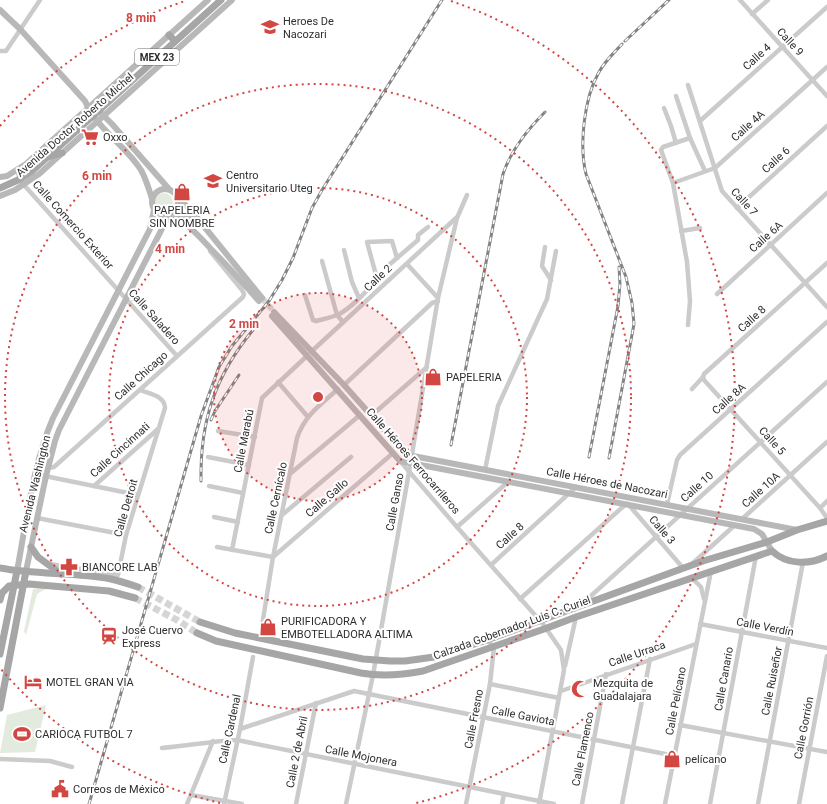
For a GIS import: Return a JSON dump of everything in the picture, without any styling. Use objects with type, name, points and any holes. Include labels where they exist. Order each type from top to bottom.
[{"type":"main road","name":"Avenida Doctor Roberto Michel","points":[[0,177],[7,176],[30,160],[208,0]]},
{"type":"main road","name":"Avenida Doctor Roberto Michel","points":[[0,196],[10,192],[22,182],[36,167],[107,101],[221,0]]},
{"type":"main road","name":"Avenida Doctor Roberto Michel","points":[[0,188],[22,182],[39,174],[232,0]]},
{"type":"main road","points":[[0,10],[20,29],[85,101],[96,112],[104,115],[169,189],[193,213],[261,299],[205,242],[178,218],[169,215],[161,215],[154,210],[152,199],[140,170],[98,121],[96,112]]},
{"type":"main road","points":[[169,35],[174,41]]},
{"type":"main road","points":[[102,96],[107,101]]},
{"type":"main road","points":[[74,121],[80,127]]},
{"type":"main road","points":[[64,130],[70,136]]},
{"type":"main road","points":[[38,153],[45,159],[62,153]]},
{"type":"main road","points":[[30,160],[36,167]]},
{"type":"main road","points":[[152,199],[161,189],[169,189]]},
{"type":"main road","points":[[169,215],[178,208],[177,196]]},
{"type":"main road","name":"Avenida Washington","points":[[0,654],[3,624],[14,585],[42,443],[53,418],[150,229],[154,210]]},
{"type":"main road","points":[[178,218],[187,217],[193,213]]},
{"type":"main road","name":"Avenida Washington","points":[[0,708],[26,571],[55,441],[59,430],[169,215]]},
{"type":"main road","name":"Calle Héroes Ferrocarrileros","points":[[273,313],[310,353],[344,385],[411,459]]},
{"type":"main road","name":"Calle Héroes Ferrocarrileros","points":[[310,353],[338,389],[400,461]]},
{"type":"main road","name":"Calle Héroes de Nacozari","points":[[411,459],[509,481],[757,530],[772,551]]},
{"type":"main road","name":"Calle Héroes de Nacozari","points":[[400,461],[411,459],[484,470],[742,518],[797,530]]},
{"type":"main road","name":"Calzada Gobernador Luis C. Curiel","points":[[200,622],[235,633],[375,661],[405,661],[434,656],[488,640],[683,568],[767,542],[797,530],[827,521]]},
{"type":"main road","points":[[31,547],[38,557],[61,574]]},
{"type":"main road","points":[[772,551],[781,558],[803,562],[817,560],[827,556]]},
{"type":"main road","name":"Calzada Gobernador Luis C. Curiel","points":[[197,633],[216,641],[372,675],[392,676],[423,671],[691,577],[772,551]]},
{"type":"main road","points":[[0,568],[17,571],[111,579],[138,587]]},
{"type":"main road","points":[[0,600],[5,589],[14,585],[24,584],[109,591],[135,598]]},
{"type":"main road","points":[[3,624],[15,626]]},
{"type":"street","points":[[0,52],[6,51],[40,0]]},
{"type":"street","name":"Calle 9","points":[[740,0],[827,96]]},
{"type":"street","points":[[752,14],[768,0]]},
{"type":"street","name":"Calle 4","points":[[700,121],[827,7]]},
{"type":"street","name":"Calle 4A","points":[[672,182],[714,168],[827,67]]},
{"type":"street","name":"Calle 7","points":[[688,85],[722,191],[827,307]]},
{"type":"street","points":[[676,96],[690,138],[706,171]]},
{"type":"street","points":[[664,108],[676,143]]},
{"type":"street","name":"Calle 6","points":[[737,208],[827,126]]},
{"type":"street","points":[[688,325],[690,301],[687,262],[672,182],[662,150],[664,147],[690,138]]},
{"type":"street","name":"Calle Comercio Exterior","points":[[16,170],[22,182],[118,290]]},
{"type":"street","name":"Calle 6A","points":[[717,294],[827,193]]},
{"type":"street","name":"Calle Ganso","points":[[346,804],[375,661],[428,367],[438,300],[457,218],[467,195]]},
{"type":"street","name":"Calle 2","points":[[310,353],[457,218]]},
{"type":"street","points":[[390,264],[418,240],[418,235],[428,227]]},
{"type":"street","points":[[681,231],[700,228]]},
{"type":"street","points":[[306,295],[313,320],[316,321],[337,315],[343,312],[359,298],[376,278],[367,242],[392,241],[397,258]]},
{"type":"street","name":"Calle Chicago","points":[[48,468],[54,467],[243,297],[244,294],[211,252],[205,242]]},
{"type":"street","points":[[545,247],[542,266],[551,280]]},
{"type":"street","points":[[344,250],[352,282],[359,298]]},
{"type":"street","points":[[484,470],[498,406],[547,299],[556,251]]},
{"type":"street","points":[[322,261],[337,315],[343,322]]},
{"type":"street","name":"Calle 8","points":[[692,389],[704,374],[827,263]]},
{"type":"street","points":[[344,385],[432,303],[438,300],[407,264]]},
{"type":"street","name":"Calle Saladero","points":[[118,290],[177,356]]},
{"type":"street","name":"Calle 8A","points":[[668,504],[679,457],[827,322]]},
{"type":"street","name":"Calle Marabú","points":[[232,550],[262,398],[310,353]]},
{"type":"street","points":[[371,416],[428,367]]},
{"type":"street","name":"Calle 5","points":[[703,377],[820,508],[827,518]]},
{"type":"street","points":[[278,382],[308,417]]},
{"type":"street","name":"Calle 10","points":[[579,607],[827,382]]},
{"type":"street","name":"Calle Cernícalo","points":[[262,626],[273,557],[297,438],[303,423],[308,417],[338,389]]},
{"type":"street","name":"Calle Detroit","points":[[45,563],[67,568],[118,575],[126,535],[165,408],[165,402],[161,399],[140,390]]},
{"type":"street","points":[[291,473],[360,415]]},
{"type":"street","name":"Calle Cincinnati","points":[[94,486],[159,428]]},
{"type":"street","points":[[218,431],[255,437]]},
{"type":"street","name":"Calle 10A","points":[[742,518],[827,442]]},
{"type":"street","name":"Calle Gallo","points":[[273,557],[393,453]]},
{"type":"street","points":[[208,457],[249,465]]},
{"type":"street","points":[[282,515],[351,457]]},
{"type":"street","name":"Calle Héroes Ferrocarrileros","points":[[400,461],[456,527],[541,621],[562,650],[564,670]]},
{"type":"street","points":[[35,474],[138,495]]},
{"type":"street","points":[[456,527],[509,481]]},
{"type":"street","points":[[208,486],[243,493]]},
{"type":"street","name":"Calle 8","points":[[491,565],[576,487]]},
{"type":"street","points":[[820,508],[827,501]]},
{"type":"street","points":[[520,598],[627,504]]},
{"type":"street","name":"Calle 3","points":[[627,504],[683,568]]},
{"type":"street","points":[[214,517],[238,522]]},
{"type":"street","points":[[37,518],[126,535]]},
{"type":"street","points":[[692,565],[735,525]]},
{"type":"street","points":[[217,547],[273,557]]},
{"type":"street","name":"Calle Canario","points":[[710,804],[756,556]]},
{"type":"street","name":"Calle Ruiseñor","points":[[758,804],[803,562]]},
{"type":"street","name":"Calle Pelícano","points":[[665,804],[711,571]]},
{"type":"street","points":[[691,577],[701,587],[704,601]]},
{"type":"street","points":[[539,803],[564,670],[576,617]]},
{"type":"street","name":"Calle Verdín","points":[[700,624],[827,648]]},
{"type":"street","points":[[488,640],[494,647]]},
{"type":"street","name":"Calle Urraca","points":[[561,690],[696,644]]},
{"type":"street","name":"Calle Fresno","points":[[466,804],[490,684],[494,647]]},
{"type":"street","name":"Calle Gorrión","points":[[799,804],[827,656]]},
{"type":"street","name":"Calle Cardenal","points":[[224,802],[240,729],[253,657]]},
{"type":"street","points":[[622,804],[650,659]]},
{"type":"street","name":"Calle Flamenco","points":[[582,804],[606,674]]},
{"type":"street","points":[[490,684],[559,698]]},
{"type":"street","name":"Calle Gaviota","points":[[240,729],[354,691],[674,756]]},
{"type":"street","name":"Calle 2 de Abril","points":[[296,804],[316,703]]},
{"type":"street","points":[[680,725],[827,752]]},
{"type":"street","name":"Calle Mojonera","points":[[162,748],[179,747],[213,741],[237,740],[504,794],[539,803],[554,804]]},
{"type":"street","points":[[187,804],[213,741]]},
{"type":"street","points":[[0,759],[50,761],[72,767]]},
{"type":"street","points":[[502,804],[504,794]]},
{"type":"street","points":[[191,795],[242,804]]},
{"type":"shaded area","points":[[164,193],[170,196],[173,202],[170,208],[164,211],[158,208],[155,202],[158,196]]},
{"type":"shaded area","points":[[49,587],[37,594],[26,635],[24,631],[33,589]]},
{"type":"shaded area","name":"CARIOCA FUTBOL 7","points":[[46,705],[35,752],[0,753],[7,715]]},
{"type":"tunnel","points":[[262,298],[274,312]]},
{"type":"tunnel","points":[[138,587],[200,622]]},
{"type":"tunnel","points":[[135,598],[177,620],[197,633]]},
{"type":"railway","points":[[89,804],[201,416],[219,367],[232,346],[269,301],[282,280],[293,258],[312,208],[322,190],[442,0]]},
{"type":"railway","points":[[625,41],[669,0]]},
{"type":"railway","points":[[609,458],[634,324],[632,303],[626,277],[586,174],[583,136],[586,108],[594,83],[604,64],[622,44]]},
{"type":"railway","points":[[451,445],[503,174],[510,157],[520,141],[545,112]]},
{"type":"railway","points":[[589,457],[618,306],[620,284],[619,267]]},
{"type":"railway","points":[[201,481],[203,439],[212,400],[229,365],[253,330]]},
{"type":"railway","points":[[211,420],[215,411],[239,375]]},
{"type":"place","name":"Heroes De Nacozari","points":[[270,27]]},
{"type":"place","name":"Oxxo","points":[[90,137]]},
{"type":"place","name":"Centro Universitario Uteg","points":[[213,181]]},
{"type":"place","name":"PAPELERIA SIN NOMBRE","points":[[182,192]]},
{"type":"place","name":"PAPELERIA","points":[[433,377]]},
{"type":"place","name":"BIANCORE LAB","points":[[69,567]]},
{"type":"place","name":"PURIFICADORA Y EMBOTELLADORA ALTIMA","points":[[268,627]]},
{"type":"place","name":"José Cuervo Express","points":[[109,636]]},
{"type":"place","name":"MOTEL GRAN VIA","points":[[33,682]]},
{"type":"place","name":"Mezquita de Guadalajara","points":[[580,689]]},
{"type":"place","name":"CARIOCA FUTBOL 7","points":[[22,734]]},
{"type":"place","name":"pelícano","points":[[672,759]]},
{"type":"place","name":"Correos de México","points":[[60,789]]}]
